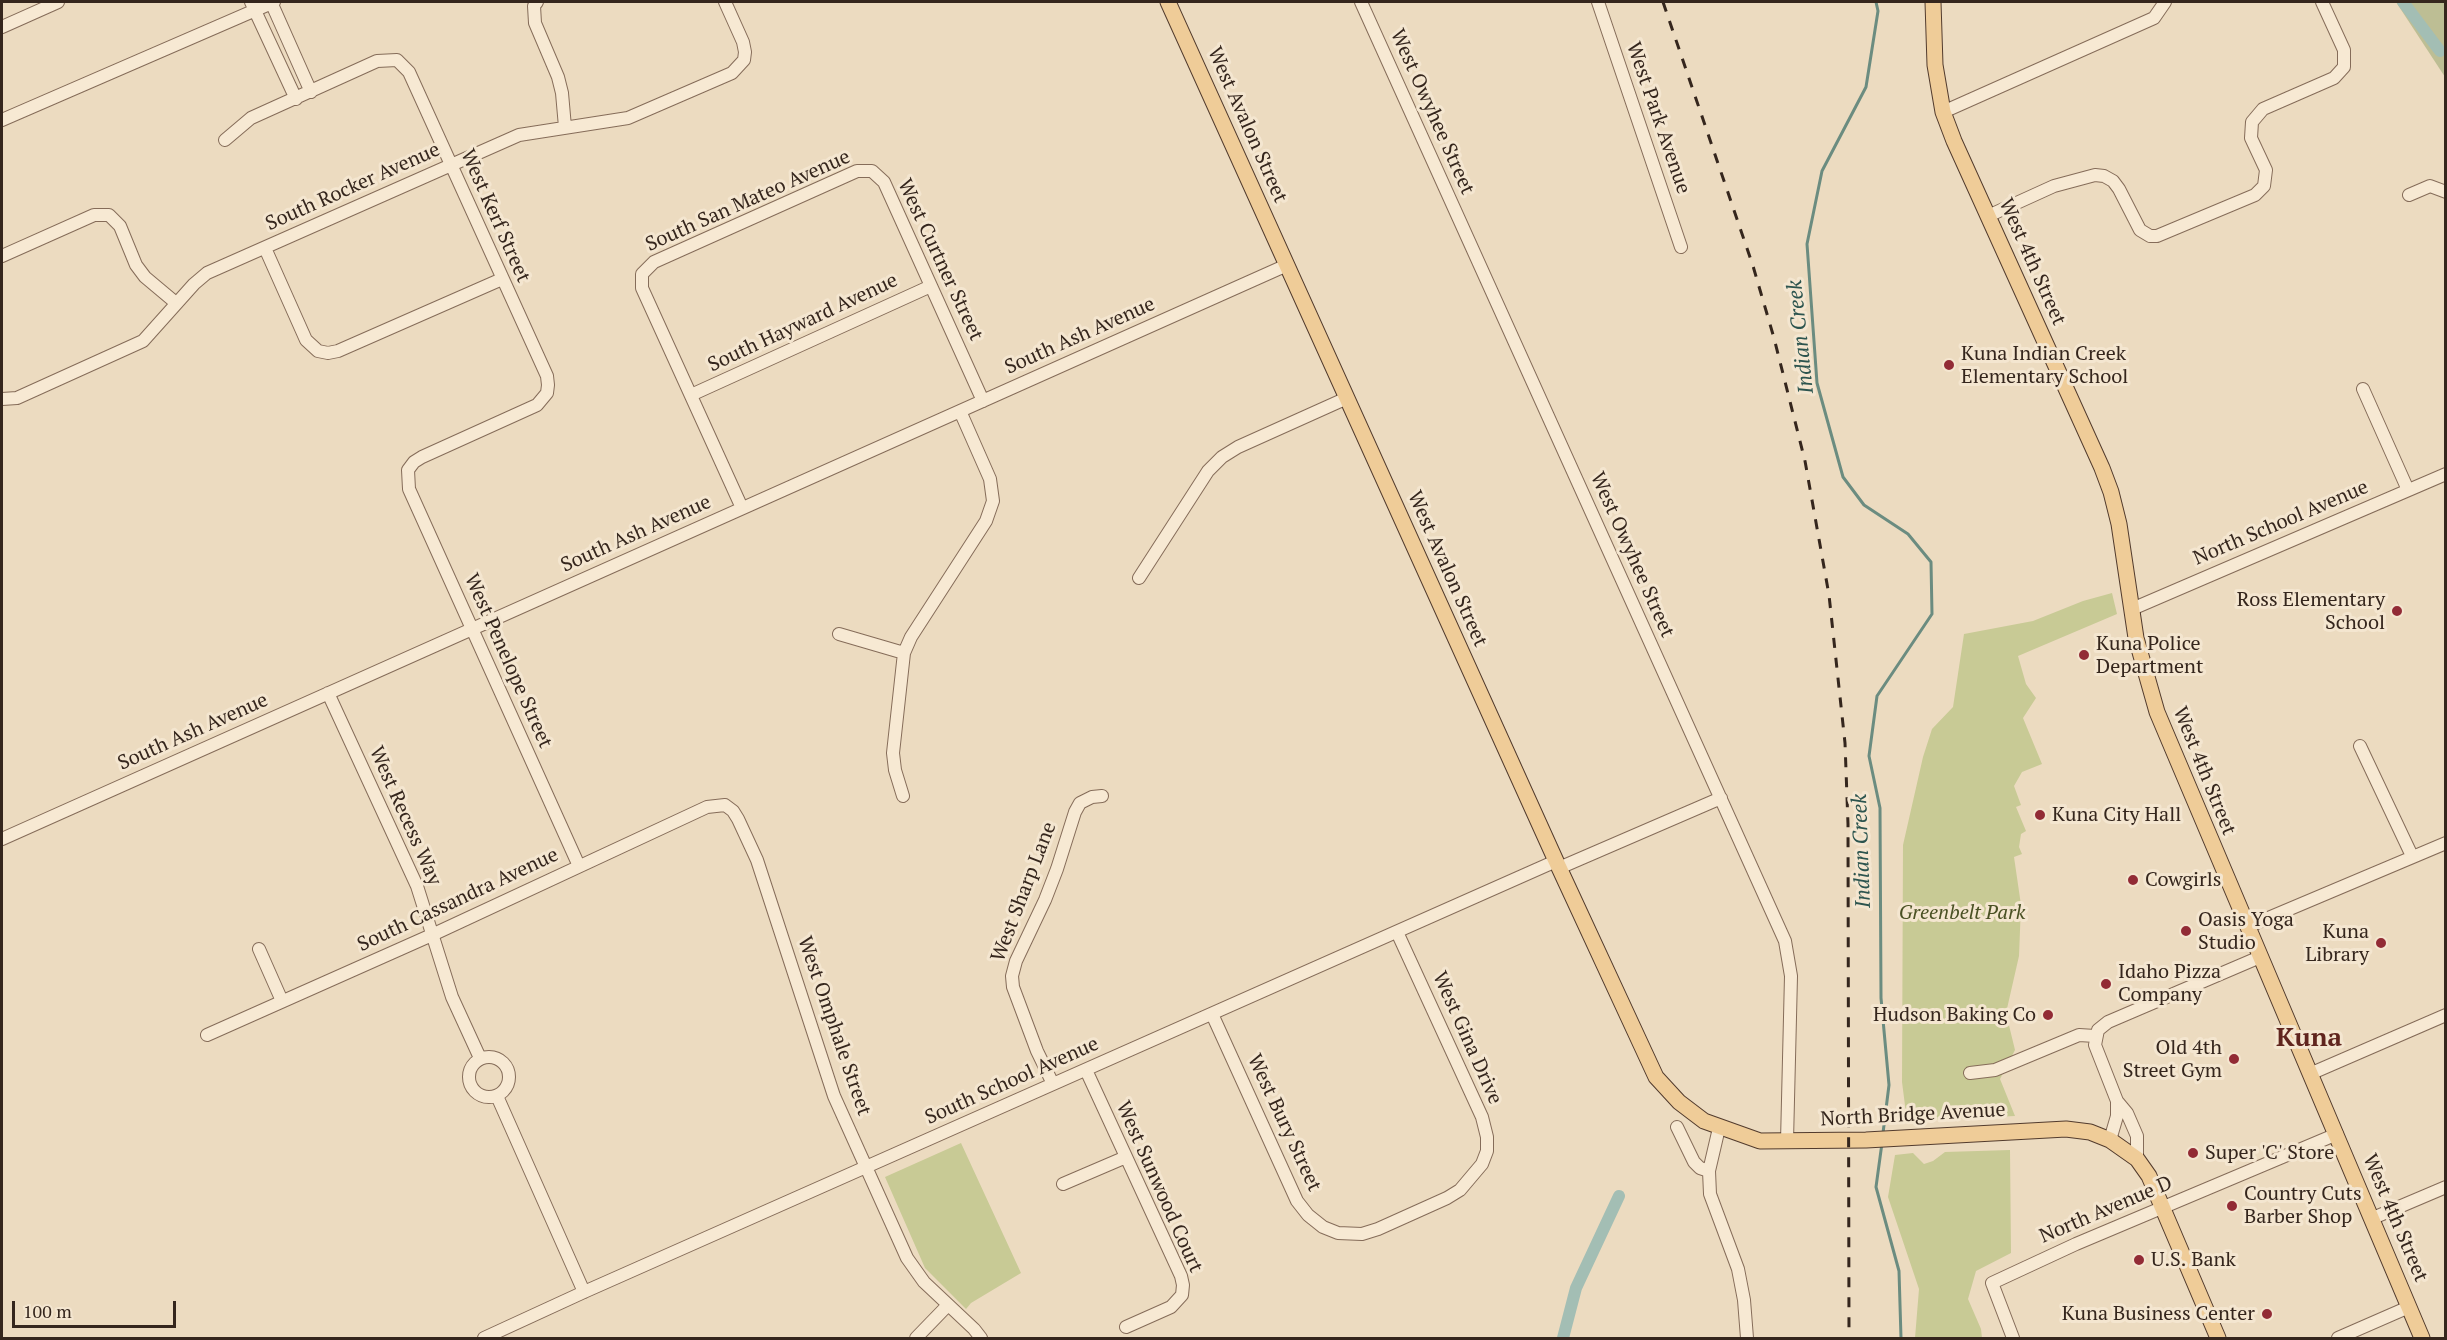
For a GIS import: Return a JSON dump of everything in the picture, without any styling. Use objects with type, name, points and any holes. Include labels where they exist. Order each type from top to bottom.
[{"type":"main road","name":"West Avalon Street","points":[[1168,2],[1557,865],[1656,1077],[1679,1102],[1704,1121],[1719,1128]]},
{"type":"main road","name":"West 4th Street","points":[[1933,2],[1935,65],[1943,112],[2102,468],[2119,524],[2145,676],[2157,711],[2247,927],[2312,1072],[2422,1338]]},
{"type":"main road","name":"North Bridge Avenue","points":[[1719,1128],[1760,1141],[1866,1140],[2066,1129],[2090,1132],[2110,1140],[2137,1159]]},
{"type":"main road","points":[[2137,1159],[2149,1176],[2163,1206],[2218,1338]]},
{"type":"street","points":[[2,27],[58,2]]},
{"type":"street","points":[[2,120],[253,6],[272,2],[311,92],[251,118],[225,140]]},
{"type":"street","name":"South Rocker Avenue","points":[[2,399],[17,398],[137,344],[207,273],[519,135],[614,121],[641,114],[732,73],[744,60],[743,42],[725,2]]},
{"type":"street","name":"West Owyhee Street","points":[[1361,2],[1785,941],[1791,976],[1787,1141]]},
{"type":"street","name":"West Park Avenue","points":[[1598,2],[1681,248]]},
{"type":"street","points":[[1943,112],[2154,18],[2165,2]]},
{"type":"street","points":[[1988,216],[2054,186],[2095,175],[2104,176],[2113,181],[2123,195],[2140,230],[2150,236],[2166,233],[2255,195],[2265,186],[2266,170],[2251,138],[2252,122],[2263,109],[2334,78],[2344,68],[2344,50],[2322,2]]},
{"type":"street","points":[[535,4],[535,23],[553,63],[562,93],[565,127]]},
{"type":"street","points":[[253,6],[296,99]]},
{"type":"street","name":"West Kerf Street","points":[[311,92],[377,61],[397,60],[409,72],[547,376],[547,393],[537,405],[422,457],[408,470]]},
{"type":"street","name":"South San Mateo Avenue","points":[[691,395],[642,288],[642,274],[654,262],[771,209],[857,171],[872,171]]},
{"type":"street","name":"West Curtner Street","points":[[872,171],[884,182],[983,400]]},
{"type":"street","points":[[2409,195],[2430,186],[2445,192]]},
{"type":"street","points":[[2,256],[93,215],[109,215],[120,226],[136,265],[145,277],[176,303]]},
{"type":"street","points":[[264,248],[306,340],[318,351],[328,353],[338,351],[502,279]]},
{"type":"street","name":"South Ash Avenue","points":[[2,839],[1287,265]]},
{"type":"street","name":"South Hayward Avenue","points":[[691,395],[931,286]]},
{"type":"street","points":[[2363,389],[2408,490]]},
{"type":"street","points":[[691,395],[742,508]]},
{"type":"street","points":[[1139,578],[1208,471],[1222,457],[1238,447],[1347,398]]},
{"type":"street","points":[[903,796],[895,770],[893,753],[904,654],[911,637],[986,521],[993,501],[990,479],[960,411]]},
{"type":"street","name":"West Penelope Street","points":[[408,470],[409,489],[579,866]]},
{"type":"street","name":"North School Avenue","points":[[2132,609],[2445,474]]},
{"type":"street","points":[[839,634],[904,654]]},
{"type":"street","name":"West Recess Way","points":[[328,693],[417,886],[452,997],[480,1059]]},
{"type":"street","points":[[2360,746],[2412,856]]},
{"type":"street","name":"West Sharp Lane","points":[[1053,1084],[1025,1019],[1013,987],[1012,976],[1016,961],[1057,869],[1075,812],[1080,803],[1092,797],[1102,796]]},
{"type":"street","points":[[1557,865],[1720,798]]},
{"type":"street","name":"South Cassandra Avenue","points":[[207,1035],[434,934],[707,807],[725,805]]},
{"type":"street","name":"West Omphale Street","points":[[725,805],[738,819],[757,860],[834,1096],[911,1265],[924,1282],[981,1338]]},
{"type":"street","points":[[2247,927],[2445,843]]},
{"type":"street","name":"South School Avenue","points":[[484,1338],[1397,932],[1557,865]]},
{"type":"street","name":"West Gina Drive","points":[[1338,1233],[1362,1234],[1447,1198],[1461,1190],[1482,1164],[1487,1151],[1487,1137],[1482,1117],[1397,932]]},
{"type":"street","points":[[259,949],[282,1001]]},
{"type":"street","points":[[2137,1159],[2137,1136],[2127,1113],[2117,1101],[2098,1055],[2095,1036],[2098,1030],[2108,1022],[2260,957]]},
{"type":"street","name":"West Bury Street","points":[[1212,1014],[1297,1201],[1308,1215],[1323,1227],[1338,1233]]},
{"type":"street","points":[[2312,1072],[2445,1015]]},
{"type":"street","points":[[1970,1073],[1995,1070],[2079,1035],[2095,1036]]},
{"type":"street","points":[[496,1058],[507,1069],[508,1084],[497,1096],[481,1096],[470,1086],[468,1078],[470,1070],[480,1059],[496,1058]]},
{"type":"street","name":"West Sunwood Court","points":[[1086,1070],[1181,1276],[1183,1285],[1182,1294],[1171,1307],[1126,1327]]},
{"type":"street","points":[[497,1096],[584,1292]]},
{"type":"street","points":[[2110,1140],[2115,1128],[2117,1101]]},
{"type":"street","points":[[1677,1127],[1694,1162],[1700,1168],[1709,1171]]},
{"type":"street","points":[[1719,1128],[1709,1171],[1710,1194],[1738,1269],[1744,1300],[1747,1338]]},
{"type":"street","name":"North Avenue D","points":[[2013,1338],[1992,1283],[2022,1267],[2163,1206],[2337,1134]]},
{"type":"street","points":[[1063,1184],[1126,1157]]},
{"type":"street","points":[[2373,1218],[2445,1187]]},
{"type":"street","points":[[916,1338],[948,1305]]},
{"type":"street","points":[[2338,1338],[2409,1307]]},
{"type":"green space","points":[[2396,2],[2445,2],[2445,77]]},
{"type":"green space","name":"Greenbelt Park","points":[[2112,593],[2117,614],[2018,656],[2026,684],[2036,698],[2023,718],[2042,764],[2022,772],[2014,786],[2021,805],[2016,807],[2026,831],[2021,834],[2019,847],[2022,854],[2014,857],[2021,905],[2019,956],[2006,1013],[2015,1050],[2000,1079],[2015,1116],[1907,1121],[1902,1082],[1903,845],[1923,757],[1932,729],[1953,707],[1964,634],[2033,621],[2083,601]]},
{"type":"green space","points":[[961,1143],[1021,1273],[971,1303],[966,1309],[925,1268],[885,1177]]},
{"type":"green space","points":[[2010,1150],[2011,1253],[1976,1271],[1968,1299],[1981,1329],[1982,1338],[1915,1338],[1919,1289],[1888,1197],[1895,1155],[1913,1153],[1924,1164],[1933,1161],[1945,1152]]},
{"type":"waterway","name":"Indian Creek","points":[[1876,2],[1878,11],[1866,87],[1822,171],[1807,244],[1817,383],[1843,477],[1864,505],[1908,534],[1931,562],[1932,614],[1877,696],[1869,756],[1880,808],[1881,998],[1889,1085],[1883,1133]]},
{"type":"waterway","points":[[2403,2],[2440,51]]},
{"type":"waterway","name":"Indian Creek","points":[[1882,1143],[1876,1187],[1899,1271],[1901,1338]]},
{"type":"waterway","points":[[1563,1338],[1576,1288],[1619,1196]]},
{"type":"railway","points":[[1663,2],[1753,266],[1774,338],[1805,461],[1829,595],[1845,743],[1848,824],[1849,1338]]},
{"type":"place","name":"Kuna Indian Creek Elementary School","points":[[1949,365]]},
{"type":"place","name":"Ross Elementary School","points":[[2397,611]]},
{"type":"place","name":"Kuna Police Department","points":[[2084,655]]},
{"type":"place","name":"Kuna City Hall","points":[[2040,815]]},
{"type":"place","name":"Cowgirls","points":[[2133,880]]},
{"type":"place","name":"Oasis Yoga Studio","points":[[2186,931]]},
{"type":"place","name":"Kuna Library","points":[[2381,943]]},
{"type":"place","name":"Idaho Pizza Company","points":[[2106,984]]},
{"type":"place","name":"Hudson Baking Co","points":[[2048,1015]]},
{"type":"place","name":"Old 4th Street Gym","points":[[2234,1059]]},
{"type":"place","name":"Super 'C' Store","points":[[2193,1153]]},
{"type":"place","name":"Country Cuts Barber Shop","points":[[2232,1206]]},
{"type":"place","name":"U.S. Bank","points":[[2139,1260]]},
{"type":"place","name":"Kuna Business Center","points":[[2267,1314]]},
{"type":"district","name":"Kuna","points":[[2309,1039]]}]
